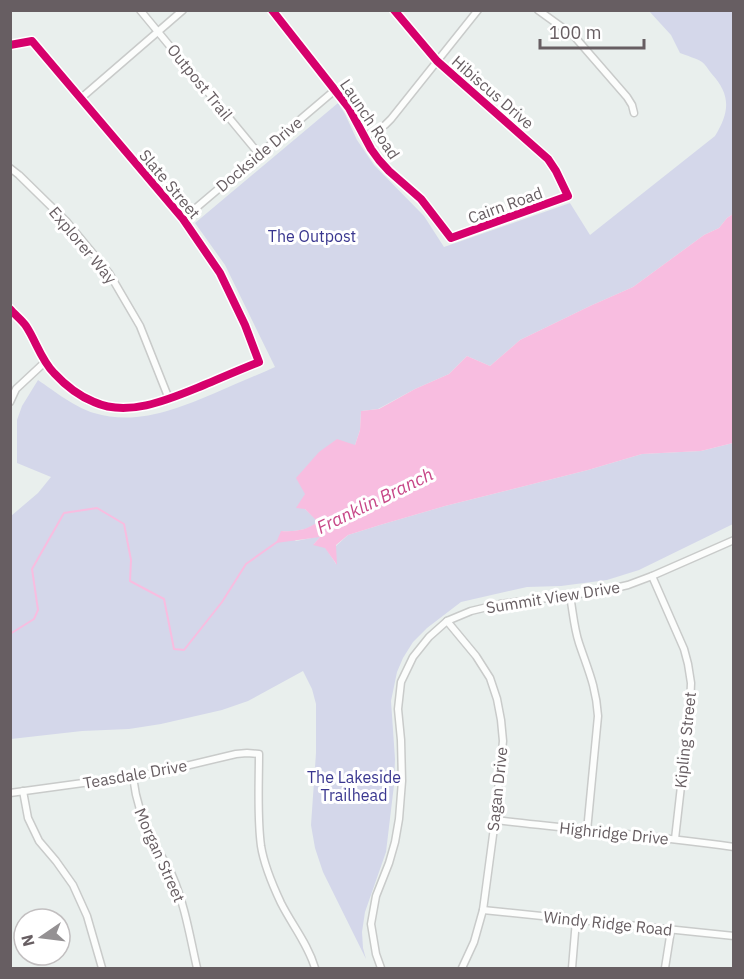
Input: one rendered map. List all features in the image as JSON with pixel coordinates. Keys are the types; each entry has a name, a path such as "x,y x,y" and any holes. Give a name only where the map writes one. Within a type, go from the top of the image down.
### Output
{"street":[{"name":"Outpost Trail","path":"140,10 259,154"},
{"path":"80,99 183,10"},
{"name":"Launch Road","path":"272,10 349,108 379,160 421,199 451,238"},
{"name":"Hibiscus Drive","path":"394,10 437,61 543,154 556,171 568,196"},
{"path":"365,137 391,119 478,10"},
{"path":"538,10 574,36 627,97 634,113"},
{"name":"Slate Street","path":"10,45 32,41 183,219 220,273 245,325 259,362 169,399"},
{"name":"Dockside Drive","path":"183,219 335,90"},
{"name":"Explorer Way","path":"10,168 67,222 109,273 140,326 169,399"},
{"name":"Cairn Road","path":"451,238 568,196"},
{"path":"10,309 26,326 45,362 74,391 96,403 108,406 148,405 169,399"},
{"path":"10,402 16,389 45,362"},
{"name":"Summit View Drive","path":"381,969 371,924 376,896 389,863 399,819 402,761 398,710 401,682 413,657 429,637 447,621 471,611 500,604 570,596 628,585 734,540"},
{"name":"Kipling Street","path":"652,576 684,649 691,683 675,839"},
{"path":"570,596 575,629 597,699 598,716 587,831"},
{"name":"Sagan Drive","path":"447,621 476,656 490,678 497,699 502,741 495,820 483,910 474,942 462,969"},
{"name":"Teasdale Drive","path":"10,793 133,777 236,754 259,754 261,848 282,904 299,931 315,969"},
{"name":"Morgan Street","path":"133,777 141,817 171,871 181,897 197,969"},
{"path":"23,791 28,818 39,841 73,885 87,916 102,969"},
{"name":"Highridge Drive","path":"495,820 734,847"},
{"name":"Windy Ridge Road","path":"483,910 734,936"},
{"path":"572,969 576,920"},
{"path":"665,969 671,930"}],"green space":[{"path":"649,11 733,11 733,214 719,228 704,235 633,287 520,340 490,366 467,356 449,374 378,409 361,411 360,430 355,445 305,494 305,509 319,522 301,530 281,531 296,541 321,536 314,544 325,547 336,564 336,546 348,535 380,525 642,454 701,451 733,443 733,524 639,570 607,580 561,586 527,587 461,602 413,642 397,672 391,701 395,759 394,785 386,852 365,912 362,932 366,959 323,872 315,848 311,825 316,753 316,704 303,671 248,701 222,710 129,729 82,731 11,739 11,516 38,493 51,477 17,463 17,420 22,406 38,380 87,411 125,418 171,410 275,367 225,265 195,223 338,103 357,140 374,165 424,216 444,247 570,203 590,235 715,136 724,119 725,96 718,81 702,62 680,53 671,35"}],"water":[{"path":"733,214 733,443 701,451 642,454 380,525 348,535 336,545 337,565 325,548 313,545 320,537 276,543 281,531 301,530 318,522 305,509 296,508 305,494 296,478 319,452 337,439 355,445 360,430 361,411 379,409 449,374 467,356 490,366 520,340 633,287 704,235 719,228"}],"waterway":[{"name":"Franklin Branch","path":"10,634 34,619 38,610 32,569 64,513 97,508 124,524 131,560 130,581 164,599 174,649 184,650 222,602 246,564 277,542"}],"cycle path":[{"path":"272,10 349,108 379,160 421,199 451,238 568,196 548,159 437,61 394,10"},
{"path":"10,45 32,41 183,219 220,273 245,325 259,362 164,400 136,407 107,406 83,397 58,377 49,368 26,326 10,309"}],"park label":[{"name":"The Outpost","path":"312,236"},
{"name":"The Lakeside Trailhead","path":"354,786"}]}
